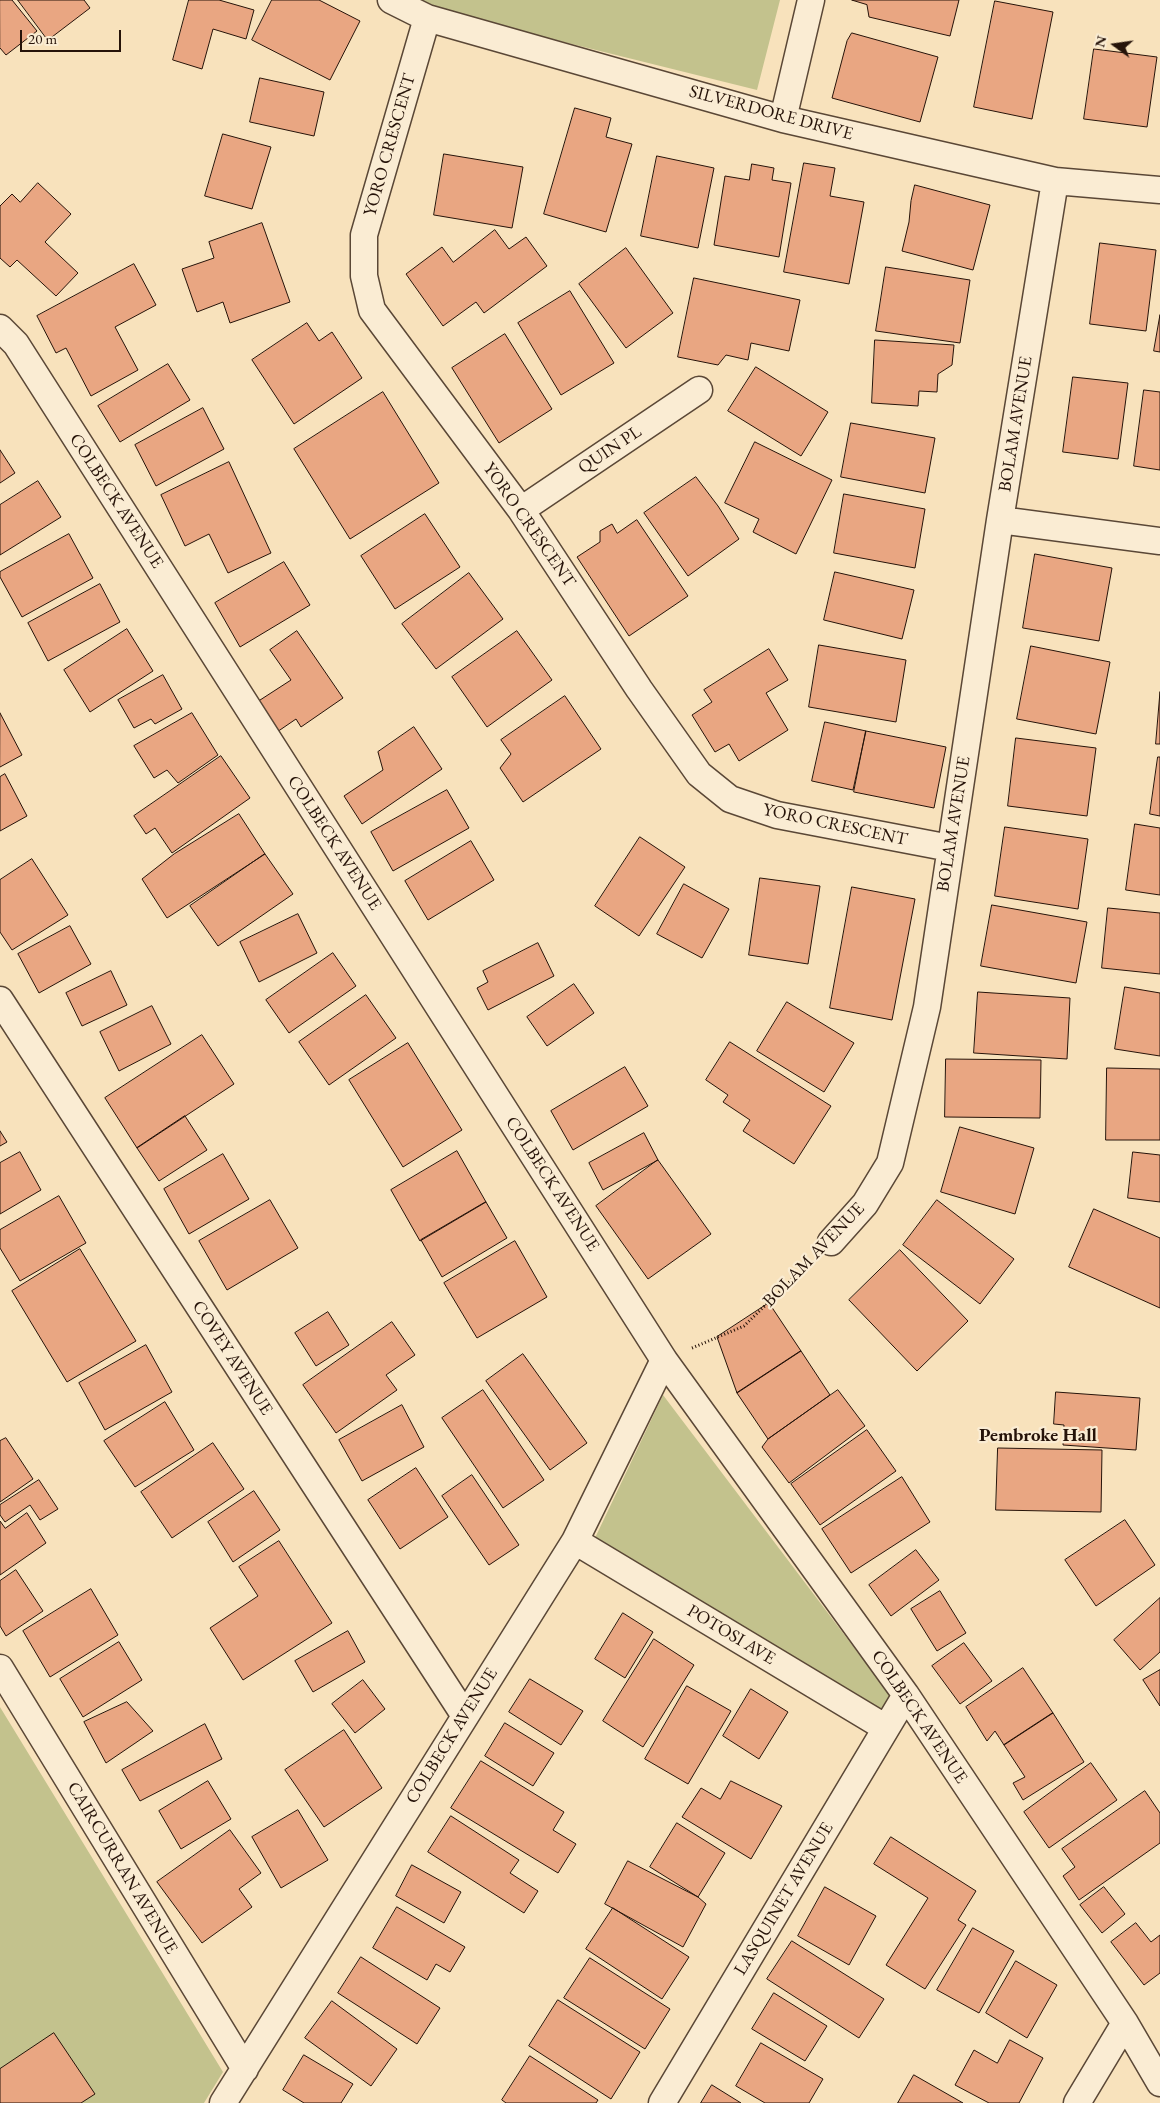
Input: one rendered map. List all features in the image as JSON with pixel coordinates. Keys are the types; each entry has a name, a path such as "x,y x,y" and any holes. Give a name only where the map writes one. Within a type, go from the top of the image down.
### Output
{"street":[{"name":"SILVERDORE DRIVE","path":"391,0 427,18 783,119 1055,181 1160,190"},
{"path":"783,119 811,0"},
{"name":"YORO CRESCENT","path":"427,18 364,235 364,276 372,310 521,510 639,689 699,774 730,799 777,815 950,848"},
{"name":"BOLAM AVENUE","path":"831,1242 865,1204 890,1163 927,1007 1000,520 1055,181"},
{"name":"COLBECK AVENUE","path":"0,328 16,344 664,1360 906,1695 1124,2023 1160,2082"},
{"name":"QUIN PL","path":"521,510 699,390"},
{"path":"1000,520 1160,542"},
{"name":"COVEY AVENUE","path":"0,1000 465,1716"},
{"name":"COLBECK AVENUE","path":"224,2103 575,1541 664,1360"},
{"name":"POTOSI AVE","path":"575,1541 886,1728"},
{"name":"CAIRCURRAN AVENUE","path":"0,1668 245,2069"},
{"name":"LASQUINET AVENUE","path":"662,2103 906,1695"},
{"path":"1077,2103 1124,2023"}],"path":[{"name":"BOLAM AVENUE","path":"664,1360 744,1326 831,1242"}],"shaded area":[{"path":"417,0 780,0 757,90 435,10"},
{"path":"663,1395 899,1707 875,1721 595,1538"},
{"path":"0,1707 223,2072 204,2103 0,2103"}],"building":[{"path":"0,0 12,0 37,31 6,55 0,48"},
{"path":"18,0 84,0 90,8 48,40"},
{"path":"189,0 219,0 254,10 246,39 213,29 202,69 173,60"},
{"path":"272,0 319,0 360,21 330,80 252,40"},
{"path":"852,0 959,0 950,36 869,17 867,5"},
{"path":"995,1 1053,12 1032,119 974,107"},
{"path":"852,33 938,57 920,122 832,98 847,41"},
{"path":"1094,49 1157,57 1147,127 1084,119"},
{"path":"260,78 324,92 314,136 250,122"},
{"path":"575,108 611,118 606,137 632,144 606,232 544,214"},
{"path":"223,134 271,147 252,209 205,196"},
{"path":"444,154 523,167 512,228 434,215"},
{"path":"657,156 714,168 698,248 641,236"},
{"path":"804,163 835,168 830,196 864,202 849,284 784,272"},
{"path":"752,164 774,168 772,180 791,183 779,257 714,245 725,176 749,180"},
{"path":"38,183 71,214 45,242 78,273 56,296 17,260 10,267 0,258 0,206 12,194 20,202"},
{"path":"915,185 990,205 973,270 902,251"},
{"path":"262,223 290,302 230,323 223,302 197,312 182,269 214,258 209,242"},
{"path":"495,230 509,249 526,237 547,266 484,313 476,302 443,326 406,274 442,247 453,262"},
{"path":"1100,243 1156,250 1146,331 1090,324"},
{"path":"626,248 673,313 626,348 579,284"},
{"path":"134,264 156,305 115,327 138,370 91,396 66,348 56,353 37,316"},
{"path":"886,267 970,280 960,343 876,331"},
{"path":"694,278 800,300 789,351 751,343 748,360 726,355 718,365 678,357"},
{"path":"570,291 614,363 561,395 518,323"},
{"path":"1160,315 1160,352 1154,351"},
{"path":"307,323 319,341 332,332 362,378 294,424 252,360"},
{"path":"505,334 552,409 499,443 452,368"},
{"path":"875,340 954,345 952,365 938,374 937,392 919,391 918,406 872,403"},
{"path":"168,364 190,400 120,442 98,406"},
{"path":"756,367 828,412 801,456 728,411"},
{"path":"1073,377 1128,383 1118,459 1063,452"},
{"path":"1144,390 1160,392 1160,470 1134,466"},
{"path":"383,392 439,483 350,539 294,449"},
{"path":"203,408 224,449 156,486 135,445"},
{"path":"851,423 935,438 925,493 841,477"},
{"path":"755,442 832,480 796,554 753,532 759,519 725,503"},
{"path":"0,450 15,473 0,483"},
{"path":"229,462 271,553 228,573 209,534 185,546 161,495"},
{"path":"696,477 718,506 739,539 688,576 644,513"},
{"path":"38,481 61,517 0,555 0,505"},
{"path":"844,494 925,509 915,568 834,553"},
{"path":"425,514 460,567 395,609 361,556"},
{"path":"637,520 688,596 629,636 577,557 600,542 600,531 612,524 617,533"},
{"path":"69,534 93,578 22,617 0,577 0,572"},
{"path":"1035,554 1112,568 1099,641 1023,628"},
{"path":"284,562 310,605 240,647 215,603"},
{"path":"835,572 914,590 902,639 824,620"},
{"path":"469,573 503,619 436,669 402,624"},
{"path":"100,584 120,622 48,661 28,623"},
{"path":"127,629 153,671 90,712 64,670"},
{"path":"297,631 343,698 301,727 296,719 277,732 257,702 291,680 270,650"},
{"path":"517,631 552,680 487,727 452,677"},
{"path":"819,645 906,660 896,722 809,707"},
{"path":"1031,646 1110,662 1096,734 1017,719"},
{"path":"769,649 788,680 766,693 788,730 739,761 729,744 715,752 692,715 712,702 704,690"},
{"path":"163,675 182,709 155,724 151,719 134,728 118,700"},
{"path":"1160,692 1160,744 1156,744"},
{"path":"565,696 601,749 523,802 500,768 511,754 501,740"},
{"path":"0,713 22,755 0,767"},
{"path":"192,713 218,755 178,783 167,770 154,778 134,746"},
{"path":"825,722 866,731 853,790 812,781"},
{"path":"414,727 442,769 362,824 344,796 383,770 378,752"},
{"path":"866,731 946,747 934,808 854,792"},
{"path":"1016,738 1096,748 1087,816 1008,806"},
{"path":"221,756 250,798 172,853 155,828 146,834 134,816"},
{"path":"1158,757 1160,757 1160,816 1150,814"},
{"path":"5,774 27,816 0,831 0,777"},
{"path":"447,790 469,828 393,871 371,832"},
{"path":"239,814 265,854 167,918 142,879 174,854"},
{"path":"1135,824 1160,828 1160,895 1126,890"},
{"path":"1005,827 1088,839 1078,909 995,896"},
{"path":"640,837 685,867 639,936 595,906"},
{"path":"471,841 494,880 428,920 405,881"},
{"path":"265,854 293,894 218,946 190,906"},
{"path":"32,859 68,915 12,950 0,932 0,880"},
{"path":"760,878 820,886 808,964 749,955"},
{"path":"684,884 729,909 702,958 657,934"},
{"path":"852,887 915,899 892,1020 830,1008"},
{"path":"992,905 1087,922 1076,983 981,966"},
{"path":"1108,908 1160,913 1160,974 1102,968"},
{"path":"298,914 317,953 259,982 240,942"},
{"path":"70,926 91,964 39,993 18,954"},
{"path":"538,943 554,976 488,1010 477,988 488,982 483,971"},
{"path":"333,953 356,986 289,1033 266,1000"},
{"path":"111,971 127,1005 82,1026 66,993"},
{"path":"574,984 594,1013 547,1046 527,1017"},
{"path":"1125,987 1160,993 1160,1056 1115,1049"},
{"path":"978,992 1070,998 1067,1059 974,1053"},
{"path":"366,995 396,1038 329,1085 299,1042"},
{"path":"787,1002 854,1043 824,1092 757,1051"},
{"path":"152,1006 171,1044 119,1071 100,1032"},
{"path":"202,1035 234,1084 137,1148 105,1098"},
{"path":"730,1042 831,1106 794,1164 743,1131 750,1120 723,1102 728,1095 706,1080"},
{"path":"408,1043 462,1130 403,1167 349,1080"},
{"path":"946,1059 1041,1060 1040,1118 945,1117"},
{"path":"625,1067 648,1106 573,1150 551,1111"},
{"path":"1107,1068 1160,1069 1160,1140 1106,1140"},
{"path":"185,1116 207,1150 159,1181 137,1148"},
{"path":"960,1127 1034,1148 1015,1214 941,1192"},
{"path":"0,1131 7,1142 0,1146"},
{"path":"644,1133 658,1160 603,1190 589,1163"},
{"path":"457,1151 486,1202 420,1241 391,1190"},
{"path":"20,1152 41,1190 0,1214 0,1163"},
{"path":"1133,1152 1160,1155 1160,1202 1128,1198"},
{"path":"223,1154 249,1199 189,1234 164,1189"},
{"path":"658,1160 711,1234 648,1279 596,1206"},
{"path":"59,1196 86,1243 20,1281 0,1248 0,1230"},
{"path":"270,1200 298,1248 227,1290 199,1241"},
{"path":"937,1200 1014,1259 980,1304 903,1245"},
{"path":"486,1202 507,1238 442,1277 421,1240"},
{"path":"1094,1209 1160,1238 1160,1308 1069,1267"},
{"path":"515,1241 547,1297 477,1338 444,1283"},
{"path":"80,1249 136,1341 67,1382 12,1291"},
{"path":"900,1250 968,1321 917,1371 849,1300"},
{"path":"769,1303 801,1351 737,1393 717,1337"},
{"path":"328,1312 349,1345 316,1366 295,1333"},
{"path":"392,1322 415,1355 386,1375 397,1390 336,1433 303,1385"},
{"path":"146,1345 172,1392 105,1430 79,1383"},
{"path":"801,1351 830,1395 768,1439 737,1393"},
{"path":"523,1354 587,1443 550,1470 486,1381"},
{"path":"483,1390 544,1480 503,1508 442,1418"},
{"path":"838,1390 865,1426 789,1483 762,1447 768,1439"},
{"path":"1056,1392 1140,1398 1136,1450 1063,1445 1064,1425 1054,1424"},
{"path":"165,1402 194,1450 135,1487 104,1441"},
{"path":"402,1405 424,1447 362,1481 339,1440"},
{"path":"867,1430 896,1471 820,1525 791,1484"},
{"path":"6,1438 33,1479 0,1502 0,1441"},
{"path":"213,1443 244,1489 172,1538 141,1492"},
{"path":"998,1448 1102,1450 1101,1512 996,1510"},
{"path":"416,1468 448,1517 400,1549 368,1500"},
{"path":"472,1475 519,1545 489,1565 442,1496"},
{"path":"902,1477 930,1522 851,1573 822,1529"},
{"path":"39,1480 58,1509 40,1520 30,1505 5,1522 0,1515 0,1505"},
{"path":"254,1491 280,1530 233,1562 208,1522"},
{"path":"27,1513 46,1543 0,1575 0,1521 5,1528"},
{"path":"1125,1520 1155,1565 1096,1606 1065,1560"},
{"path":"279,1541 332,1623 243,1680 210,1628 258,1596 239,1567"},
{"path":"916,1550 939,1580 891,1616 869,1585"},
{"path":"16,1570 43,1611 6,1636 0,1626 0,1581"},
{"path":"91,1589 118,1635 50,1677 23,1631"},
{"path":"940,1591 966,1633 937,1651 911,1609"},
{"path":"1160,1598 1160,1652 1140,1670 1114,1640"},
{"path":"623,1613 653,1632 625,1678 595,1659"},
{"path":"348,1631 365,1662 313,1692 295,1661"},
{"path":"654,1639 694,1665 643,1747 603,1721"},
{"path":"119,1642 142,1680 83,1717 60,1679"},
{"path":"964,1643 992,1681 960,1704 932,1666"},
{"path":"1023,1668 1053,1713 1004,1745 995,1731 987,1741 966,1707"},
{"path":"1160,1670 1160,1706 1143,1680"},
{"path":"530,1679 583,1711 561,1745 509,1712"},
{"path":"363,1680 385,1709 355,1733 332,1704"},
{"path":"687,1686 731,1711 688,1784 645,1759"},
{"path":"751,1689 788,1712 759,1759 723,1736"},
{"path":"127,1702 153,1731 106,1763 84,1722"},
{"path":"1053,1713 1084,1762 1023,1800 1013,1783 1025,1777 1004,1745"},
{"path":"505,1723 554,1753 533,1786 485,1756"},
{"path":"205,1724 222,1759 140,1801 122,1770"},
{"path":"344,1730 382,1788 324,1827 285,1770"},
{"path":"481,1761 564,1812 553,1830 576,1844 558,1873 451,1808"},
{"path":"1091,1763 1117,1800 1049,1848 1024,1812"},
{"path":"208,1781 231,1819 181,1849 159,1811"},
{"path":"731,1781 782,1806 751,1859 682,1817 701,1788 720,1799"},
{"path":"1145,1791 1160,1813 1160,1843 1079,1900 1063,1876 1075,1867 1062,1849"},
{"path":"298,1810 328,1860 281,1888 252,1837"},
{"path":"451,1816 519,1860 510,1873 538,1891 524,1913 428,1852"},
{"path":"677,1823 725,1853 698,1897 650,1867"},
{"path":"230,1830 261,1873 239,1889 252,1907 202,1943 157,1882"},
{"path":"891,1837 976,1891 958,1920 966,1925 925,1989 886,1965 928,1898 874,1864"},
{"path":"628,1861 698,1897 706,1904 683,1947 605,1904"},
{"path":"412,1865 461,1892 444,1923 396,1896"},
{"path":"825,1887 876,1916 849,1965 798,1936"},
{"path":"1104,1887 1125,1914 1102,1933 1080,1905"},
{"path":"397,1907 465,1947 450,1972 436,1964 427,1980 373,1948"},
{"path":"613,1908 689,1957 662,1999 586,1949"},
{"path":"1136,1923 1151,1942 1160,1935 1160,1973 1144,1985 1111,1942"},
{"path":"973,1928 1014,1951 979,2013 937,1990"},
{"path":"792,1941 884,1999 859,2038 767,1979"},
{"path":"361,1957 440,2008 417,2044 338,1993"},
{"path":"590,1958 670,2009 645,2049 564,1998"},
{"path":"1016,1961 1057,1985 1027,2038 986,2013"},
{"path":"774,1993 827,2026 805,2061 752,2029"},
{"path":"558,2000 640,2052 611,2099 529,2046"},
{"path":"332,2001 397,2049 371,2086 305,2038"},
{"path":"54,2033 95,2094 81,2103 0,2103 0,2069"},
{"path":"1010,2040 1043,2058 1019,2103 989,2103 955,2085 974,2050 997,2063"},
{"path":"761,2043 823,2079 809,2103 765,2103 736,2086"},
{"path":"304,2055 353,2084 341,2103 304,2103 283,2090"},
{"path":"530,2056 598,2100 596,2103 506,2103 502,2100"},
{"path":"914,2075 963,2103 898,2103"},
{"path":"712,2085 741,2103 701,2103"}],"district":[{"name":"Pembroke Hall","path":"1038,1436"}]}
